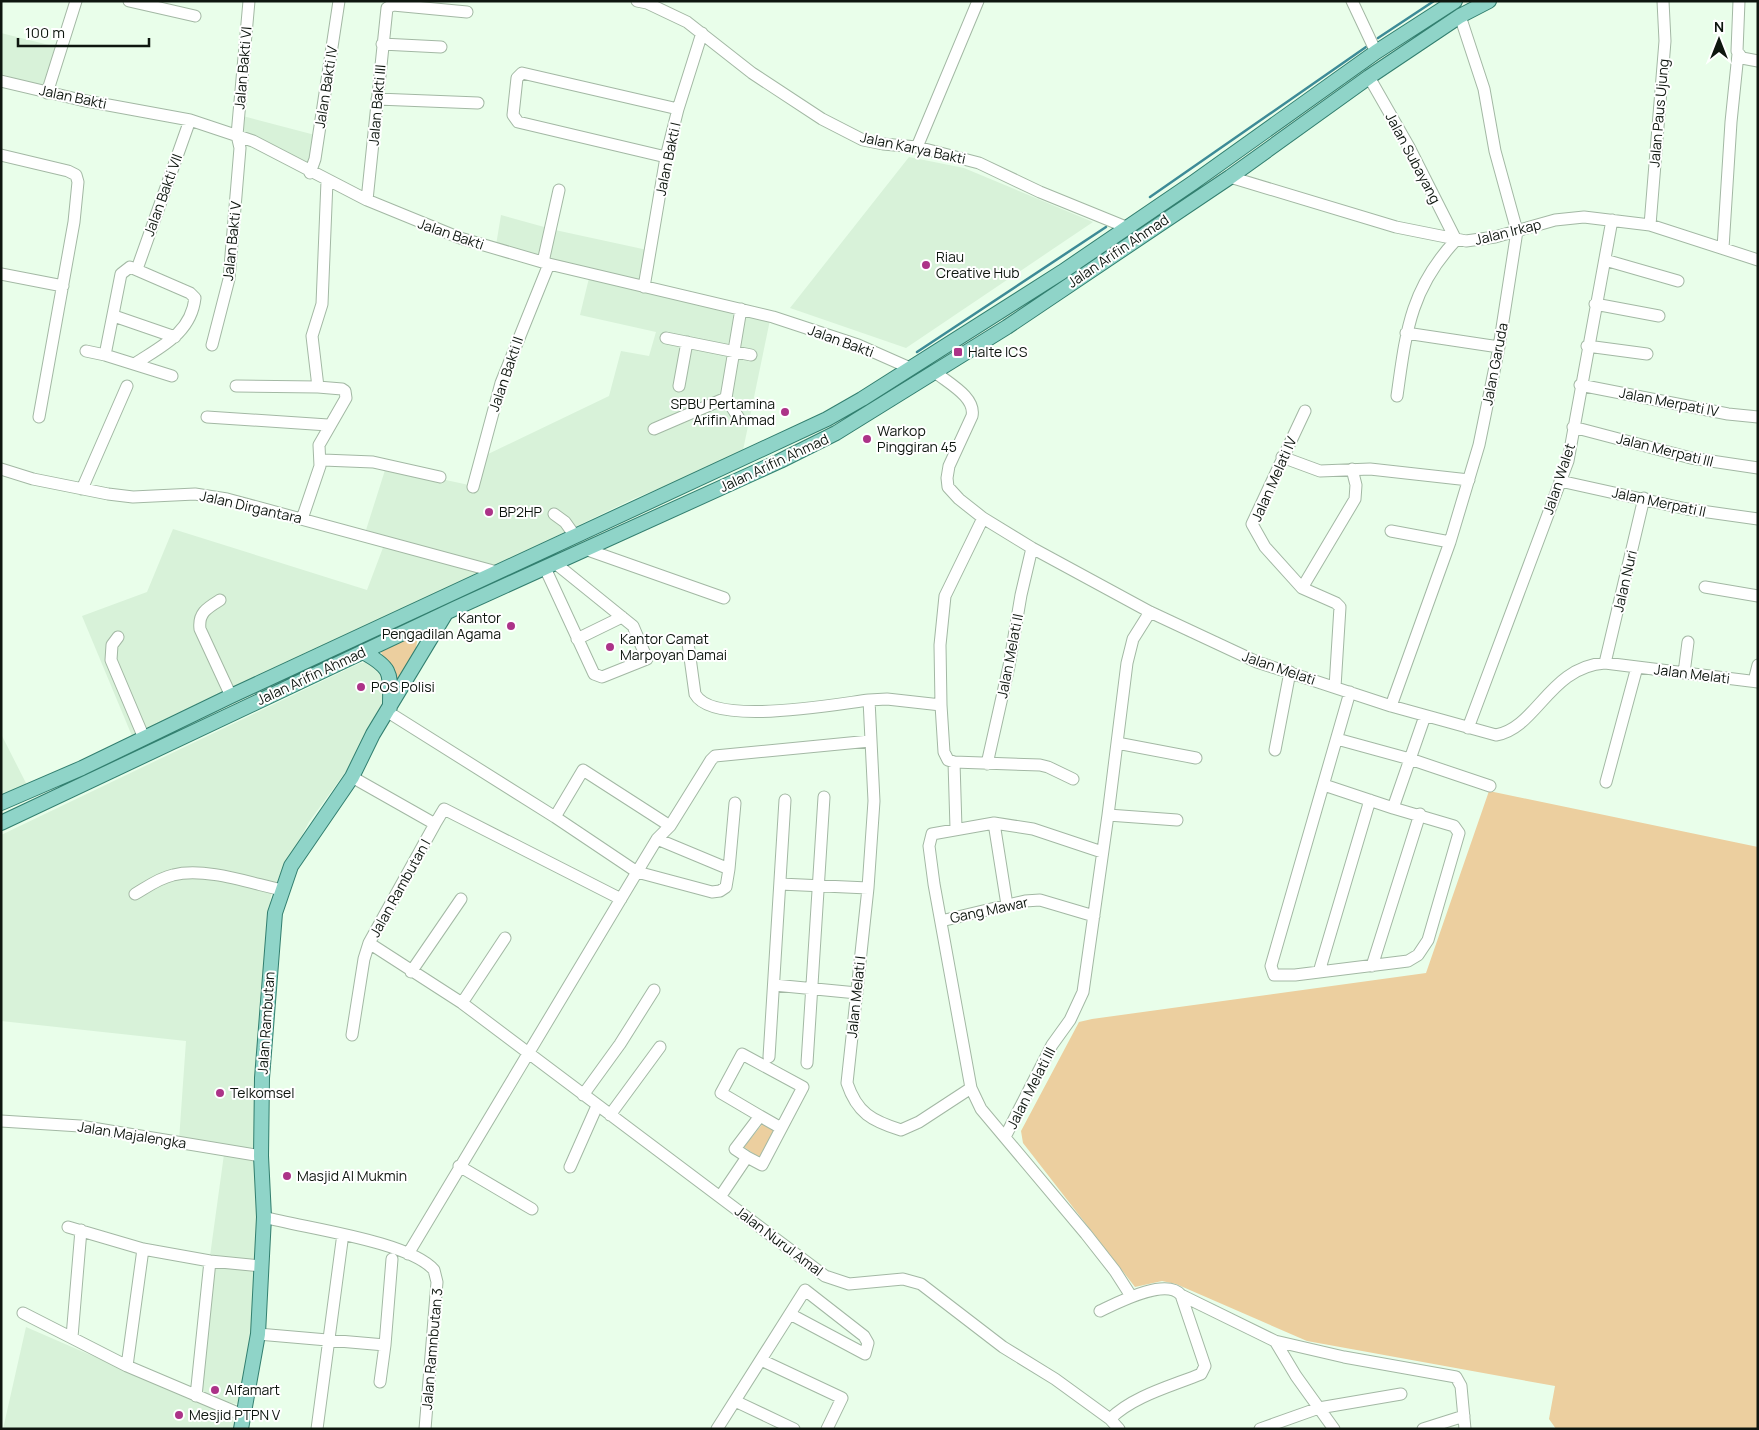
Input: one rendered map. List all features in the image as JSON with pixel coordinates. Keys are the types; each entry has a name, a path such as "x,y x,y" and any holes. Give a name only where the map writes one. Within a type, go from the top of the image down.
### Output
{"main road":[{"name":"Jalan Arifin Ahmad","path":"1,822 446,613 675,509 836,433 1007,326 1230,177 1369,77 1460,16 1489,1"},
{"name":"Jalan Arifin Ahmad","path":"1,804 82,768 497,572 668,495 827,419 862,399 1062,272 1194,182 1376,52 1453,2"},
{"path":"1194,182 1202,194"},
{"path":"668,495 675,509"},
{"name":"Jalan Rambutan","path":"243,1423 258,1334 264,1217 261,1156 262,1078 271,946 276,913 282,890 303,846 352,777 373,734 446,613"},
{"path":"363,652 378,660 387,670 390,677 389,710"},
{"path":"82,768 89,782"}],"street":[{"path":"47,92 76,1"},
{"path":"130,1 195,16"},
{"name":"Jalan Bakti VI","path":"237,135 249,1"},
{"name":"Jalan Bakti IV","path":"310,173 315,159 339,1"},
{"path":"917,147 978,1"},
{"path":"1352,1 1376,52"},
{"name":"Jalan Paus Ujung","path":"1650,225 1665,41 1663,1"},
{"path":"1723,248 1731,122 1738,54 1736,46 1739,1"},
{"name":"Jalan Karya Bakti","path":"644,2 678,17 702,33 752,73 822,119 863,140 917,147 979,163 1040,192 1126,227"},
{"name":"Jalan Bakti III","path":"367,200 386,10 389,6 393,5 467,12"},
{"name":"Jalan Garuda","path":"1391,706 1450,542 1469,480 1499,347 1517,231 1495,150 1484,89 1460,16"},
{"name":"Jalan Bakti I","path":"644,287 666,157 678,109 702,33"},
{"path":"382,44 441,47"},
{"path":"1738,54 1742,58 1758,61"},
{"path":"666,157 518,122 513,115 517,78 522,73 678,109"},
{"name":"Jalan Subayang","path":"1369,77 1409,147 1456,240"},
{"name":"Jalan Bakti","path":"1,81 190,120 253,141 310,173 442,232 546,263 741,309 858,345 910,368"},
{"path":"377,99 478,102"},
{"name":"Jalan Bakti VII","path":"136,269 190,120"},
{"name":"Jalan Bakti V","path":"212,344 229,279 240,148 237,135"},
{"path":"1,155 68,171 77,177 74,222 39,418"},
{"name":"Jalan Irkap","path":"1230,177 1396,227 1456,240 1473,241 1570,218 1612,220 1650,225 1758,260"},
{"path":"318,387 312,336 322,304 327,181"},
{"name":"Jalan Bakti II","path":"473,487 501,383 546,263 559,190"},
{"name":"Jalan Walet","path":"1468,728 1571,448 1587,346 1612,220"},
{"path":"1397,396 1406,333 1413,307 1424,282 1435,264 1456,240"},
{"path":"1605,260 1678,281"},
{"path":"105,354 121,274 128,268 136,269 194,296 188,322 175,337 136,363"},
{"path":"1,274 63,286"},
{"path":"1595,304 1659,316"},
{"path":"740,420 726,398 741,309"},
{"path":"114,316 175,337"},
{"path":"1406,333 1499,347"},
{"path":"666,338 751,354"},
{"path":"679,386 687,342"},
{"path":"1587,346 1647,354"},
{"path":"86,352 105,354 172,376"},
{"name":"Jalan Melati","path":"935,372 968,399 973,407 972,416 949,466 947,478 951,492 983,518 1032,548 1150,612 1222,647 1391,706 1496,735 1512,730 1569,675 1584,666 1605,663 1756,681"},
{"name":"Jalan Merpati IV","path":"1580,385 1728,414 1758,417"},
{"path":"82,489 127,386"},
{"path":"236,386 318,387 342,389 346,393 342,407 328,425 319,445 320,463 302,519"},
{"path":"654,429 726,398"},
{"name":"Jalan Melati IV","path":"1305,411 1254,517 1253,526 1265,547 1302,588 1336,603 1341,609 1335,687"},
{"path":"207,417 328,425"},
{"name":"Jalan Merpati III","path":"1573,427 1691,458 1758,468"},
{"path":"1282,457 1320,471 1352,470 1469,480"},
{"path":"320,463 323,460 373,462 440,477"},
{"name":"Jalan Dirgantara","path":"1,469 33,479 133,497 174,494 213,496 497,572"},
{"path":"1302,588 1355,499 1356,491 1352,470"},
{"name":"Jalan Merpati II","path":"1560,481 1687,509 1758,519"},
{"name":"Jalan Nuri","path":"1605,663 1644,498"},
{"path":"554,514 565,522 575,536"},
{"path":"983,518 945,596 940,645 944,755 954,762 1048,766 1073,779"},
{"path":"1390,531 1450,542"},
{"name":"Jalan Melati II","path":"987,764 1010,666 1021,595 1032,548"},
{"path":"586,549 724,598"},
{"path":"550,565 633,626 647,659 602,677 594,674 550,565"},
{"path":"1705,587 1758,596"},
{"path":"220,600 204,610 199,625 231,696"},
{"name":"Jalan Melati III","path":"1131,1296 1115,1271 1086,1234 1005,1137 1052,1045 1078,1006 1083,992 1130,647 1137,631 1150,612"},
{"path":"578,638 622,617"},
{"path":"118,637 112,645 111,660 144,738"},
{"path":"1684,673 1688,642"},
{"path":"688,643 695,694 700,700 718,707 757,713 887,699 942,705"},
{"path":"1756,681 1758,665"},
{"path":"1606,782 1638,667"},
{"path":"1275,750 1290,672"},
{"path":"1324,785 1393,808 1420,814 1454,826 1459,832 1428,940 1422,951 1412,959 1372,966 1276,976 1272,974 1271,966 1350,692"},
{"name":"Jalan Melati I","path":"869,700 874,801 868,888 847,1083 857,1105 867,1115 878,1122 901,1130 919,1122 971,1088"},
{"path":"389,710 637,872 717,892 724,890 727,885 735,803"},
{"path":"1393,808 1425,716"},
{"path":"1336,739 1410,759 1490,786"},
{"path":"408,1254 459,1166 528,1055 637,872 658,839 670,826 715,756 870,741"},
{"path":"1117,743 1196,758"},
{"path":"954,762 956,828"},
{"path":"555,817 583,770 670,826"},
{"name":"Jalan Rambutan I","path":"352,777 435,824 369,943 411,972 462,1003 528,1055"},
{"path":"807,1064 814,987 824,797"},
{"path":"769,1057 785,800"},
{"path":"1319,972 1370,800"},
{"path":"435,824 444,810 621,899"},
{"path":"1372,966 1420,814"},
{"path":"1108,815 1177,820"},
{"path":"994,823 1006,905"},
{"path":"1005,1137 981,1109 971,1088 948,972 929,840 934,832 994,823 1033,829 1102,852"},
{"path":"658,839 729,869"},
{"path":"135,894 158,880 190,873 207,874 282,890"},
{"path":"780,884 868,888"},
{"path":"411,972 461,899"},
{"name":"Gang Mawar","path":"941,920 1025,901 1048,901 1094,916"},
{"path":"462,1003 505,938"},
{"path":"352,1035 364,959 369,943"},
{"path":"774,985 814,987 857,993"},
{"path":"583,1095 620,1044 654,990"},
{"path":"610,1115 660,1047"},
{"path":"760,1116 735,1149 762,1165 782,1128 803,1087 742,1054 721,1093 782,1128"},
{"name":"Jalan Nurul Amal","path":"528,1055 825,1276 849,1284 860,1285 903,1279 929,1288 1003,1348 1055,1379 1110,1419 1118,1429"},
{"path":"570,1166 597,1106"},
{"name":"Jalan Majalengka","path":"1,1121 80,1126 261,1156"},
{"path":"720,1197 747,1157"},
{"path":"459,1166 532,1209"},
{"name":"Jalan Ramnbutan 3","path":"264,1217 352,1235 408,1254 432,1268 438,1282 425,1429"},
{"path":"68,1227 143,1249 210,1261 261,1266"},
{"path":"72,1337 81,1230"},
{"path":"317,1429 342,1241"},
{"path":"127,1366 143,1249"},
{"path":"380,1382 392,1259"},
{"path":"196,1396 210,1261"},
{"path":"1100,1311 1131,1296 1165,1289 1176,1291 1275,1341 1344,1357 1453,1376 1459,1379 1461,1386 1465,1429"},
{"path":"717,1429 804,1290 864,1336 868,1343 865,1354 790,1314"},
{"path":"1110,1419 1119,1411 1138,1400 1204,1371 1203,1359 1181,1295"},
{"path":"24,1313 127,1366 196,1396 243,1423"},
{"path":"258,1334 385,1345"},
{"path":"1275,1341 1296,1376 1334,1429"},
{"path":"761,1360 842,1398 827,1429"},
{"path":"1260,1429 1319,1408 1401,1394"},
{"path":"735,1401 794,1429"},
{"path":"1423,1429 1464,1416"}],"shaded area":[{"path":"1,33 57,47 45,87 1,74"},
{"path":"243,116 315,135 309,166 241,133"},
{"name":"Riau Creative Hub","path":"909,157 964,168 1093,222 906,348 790,308"},
{"path":"501,215 555,230 652,251 639,281 496,245"},
{"path":"589,278 770,320 742,455 633,499 376,623 132,736 82,616 147,592 173,529 367,590 387,537 366,530 386,467 478,487 486,455 609,396 621,351 649,356 656,332 580,315"},
{"path":"419,630 415,654 398,682 379,649"},
{"path":"379,660 392,701 347,770 309,822 271,895 258,1034 253,1150 258,1215 253,1329 244,1399 237,1404 206,1398 200,1387 210,1256 225,1147 179,1140 186,1041 1,1021 1,835 360,663"},
{"path":"1,734 27,785 1,796"},
{"path":"1489,791 1758,847 1758,1429 1556,1429 1549,1419 1555,1386 1307,1341 1176,1284 1162,1281 1135,1287 1023,1143 1021,1131 1079,1022 1426,973"},
{"path":"764,1122 775,1129 760,1158 744,1147"},
{"path":"26,1327 240,1420 237,1429 3,1429"}],"waterway":[{"path":"1378,38 1434,1"},
{"path":"1150,197 1366,47"},
{"path":"917,352 1106,227"}],"place":[{"name":"Riau Creative Hub","path":"926,265"},
{"name":"Halte ICS","path":"958,352"},
{"name":"SPBU Pertamina Arifin Ahmad","path":"785,412"},
{"name":"Warkop Pinggiran 45","path":"867,439"},
{"name":"BP2HP","path":"489,512"},
{"name":"Kantor Pengadilan Agama","path":"511,626"},
{"name":"Kantor Camat Marpoyan Damai","path":"610,647"},
{"name":"POS Polisi","path":"361,687"},
{"name":"Telkomsel","path":"220,1093"},
{"name":"Masjid Al Mukmin","path":"287,1176"},
{"name":"Alfamart","path":"215,1390"},
{"name":"Mesjid PTPN V","path":"179,1415"}]}
